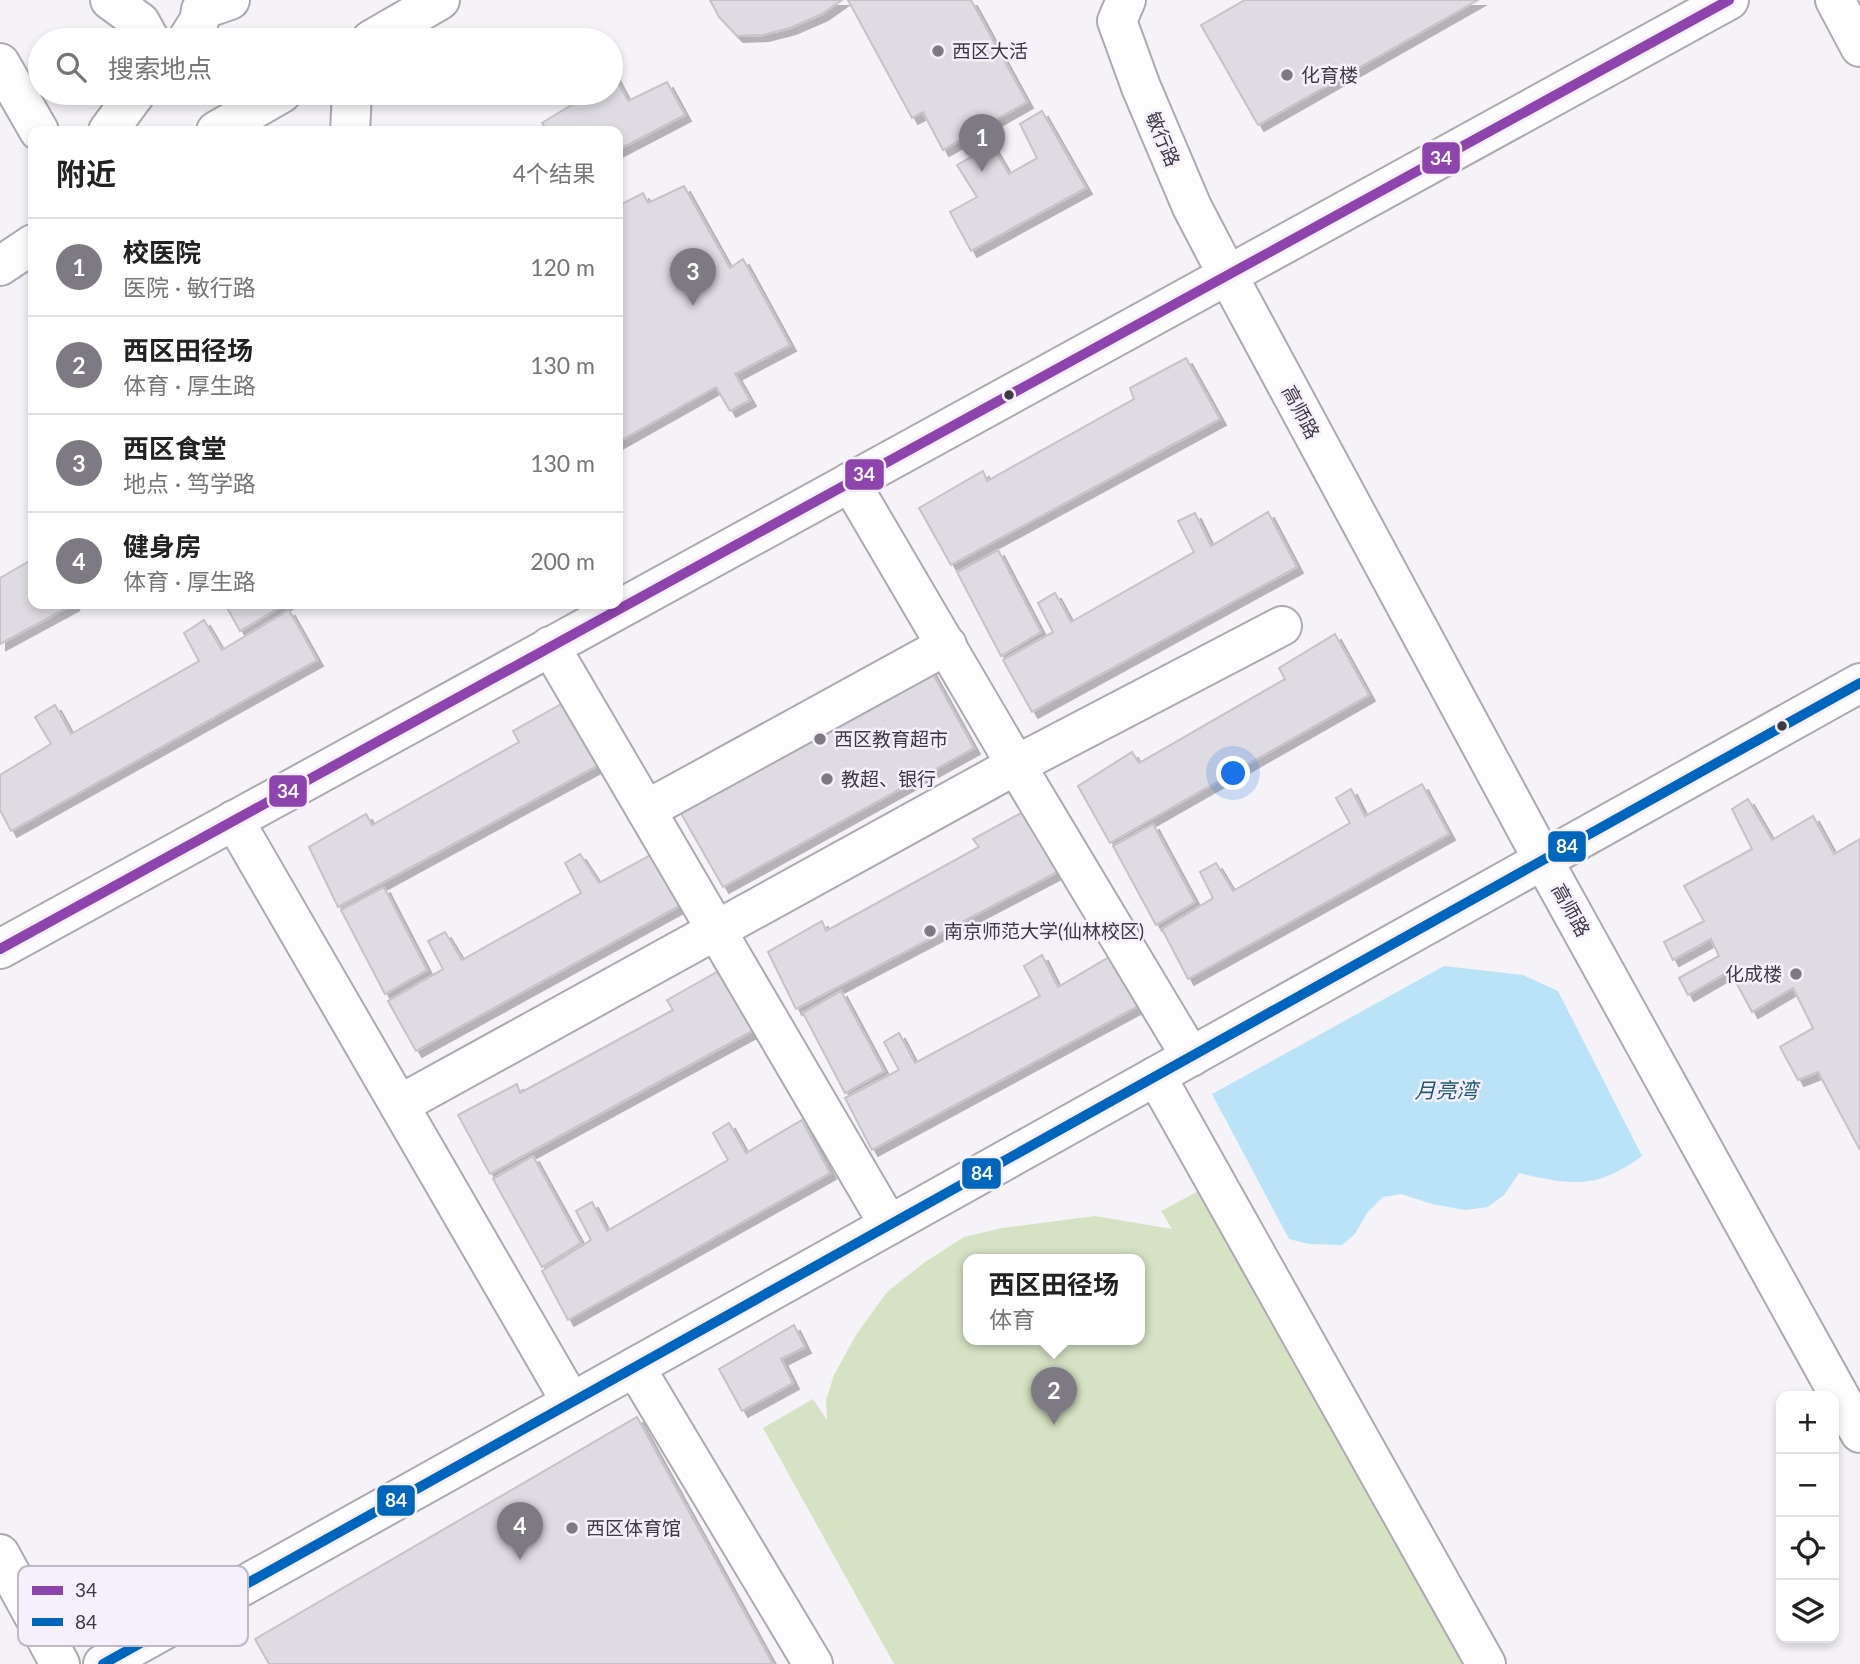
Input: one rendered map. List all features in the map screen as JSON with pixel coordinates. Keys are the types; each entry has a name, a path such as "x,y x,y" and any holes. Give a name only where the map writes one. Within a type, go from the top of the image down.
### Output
{"street":[{"path":"110,0 139,22 143,28"},
{"path":"392,28 440,0"},
{"name":"敏行路","path":"1126,0 1117,21 1141,88 1192,207 1227,274"},
{"path":"623,606 1729,0"},
{"path":"1835,0 1860,47"},
{"path":"0,63 36,126"},
{"path":"112,126 127,105"},
{"path":"225,126 261,105"},
{"path":"350,126 351,105"},
{"path":"0,266 28,247"},
{"name":"高师路","path":"1227,274 1543,860 1860,1433"},
{"path":"850,482 1191,1057"},
{"path":"0,949 618,609"},
{"path":"399,1105 1016,765 1282,626"},
{"path":"646,810 947,645"},
{"path":"550,646 889,1225"},
{"path":"248,1583 1860,683"},
{"path":"234,820 571,1402"},
{"path":"1156,1076 1486,1664"},
{"path":"635,1367 813,1664"},
{"path":"0,1554 18,1587"},
{"path":"50,1646 60,1664"},
{"path":"103,1664 135,1646"}],"green space":[{"path":"1208,1186 1470,1664 894,1664 763,1428 813,1399 827,1420 826,1400 834,1375 856,1335 887,1292 925,1262 964,1237 1002,1228 1095,1216 1172,1229 1161,1211"}],"water":[{"name":"月亮湾","path":"1444,966 1523,975 1558,991 1642,1156 1611,1175 1583,1182 1519,1173 1504,1195 1488,1207 1465,1210 1432,1204 1401,1194 1383,1197 1367,1213 1355,1234 1342,1245 1309,1244 1289,1239 1212,1094"}],"building":[{"path":"710,0 842,0 822,14 790,28 763,35 737,36 719,17"},
{"name":"西区大活","path":"848,0 971,0 1027,102 943,150 923,112 912,118"},
{"name":"化育楼","path":"1245,0 1478,0 1258,125 1201,25"},
{"path":"667,82 685,115 623,147 623,126 544,126 542,123 571,105 623,105 623,92 628,101"},
{"path":"1042,111 1086,188 971,251 950,212 977,197 957,165 992,145 1009,174 1037,158 1020,124"},
{"path":"684,186 730,268 743,259 790,345 735,374 750,400 730,411 716,387 623,439 623,203 643,193 648,203"},
{"path":"1186,358 1220,419 951,565 919,508 983,471 987,481 1134,399 1130,388"},
{"path":"1268,512 1297,567 1032,712 1003,660 1053,632 1038,603 1055,593 1071,622 1194,552 1178,521 1195,513 1211,546"},
{"path":"998,550 1041,632 1001,656 957,572"},
{"path":"28,562 28,609 65,609 0,644 0,578"},
{"path":"228,609 277,609 240,631"},
{"path":"289,610 317,660 11,831 0,810 0,775 51,744 35,717 55,705 71,734 199,661 184,633 204,620 222,650"},
{"path":"1335,634 1369,695 1110,843 1078,786 1132,752 1139,763 1285,679 1279,668"},
{"name":"教超、银行","path":"930,669 974,748 723,887 679,810"},
{"path":"572,698 606,761 338,907 309,847 366,814 372,825 519,742 513,731"},
{"path":"1422,784 1449,834 1188,979 1162,929 1213,898 1200,872 1216,863 1233,891 1350,823 1336,798 1351,789 1365,816"},
{"name":"化成楼","path":"1748,799 1772,840 1813,816 1834,854 1860,839 1860,1150 1818,1072 1798,1080 1780,1047 1813,1028 1793,988 1752,1012 1730,971 1688,995 1679,978 1719,956 1711,939 1673,960 1664,942 1704,921 1684,886 1752,849 1732,809"},
{"path":"1032,807 1065,868 796,1009 768,952 822,921 826,931 979,847 973,839"},
{"path":"1153,824 1195,902 1156,925 1113,846"},
{"path":"656,852 683,904 416,1051 388,1001 443,969 428,941 445,932 462,960 581,893 565,863 580,854 599,883"},
{"path":"384,887 427,970 385,994 341,910"},
{"path":"1116,953 1142,1004 872,1150 845,1098 899,1070 884,1042 899,1033 915,1063 1040,996 1024,966 1042,955 1058,987"},
{"path":"722,969 756,1029 490,1174 458,1115 517,1084 520,1093 673,1010 667,1000"},
{"path":"841,991 884,1071 845,1093 803,1013"},
{"path":"802,1120 830,1173 568,1320 542,1271 591,1240 576,1211 592,1202 607,1231 728,1160 713,1133 729,1123 746,1153"},
{"path":"533,1156 581,1243 542,1267 493,1179"},
{"path":"794,1325 805,1347 781,1359 793,1383 742,1411 719,1369"},
{"name":"西区体育馆","path":"637,1417 773,1664 269,1664 255,1639"}],"transit line":[{"name":"34","path":"623,607 1729,0"},
{"name":"34","path":"0,949 619,609"},
{"name":"84","path":"248,1583 1860,683"},
{"name":"84","path":"103,1664 135,1646"}],"place":[{"name":"西区大活","path":"938,51"},
{"name":"化育楼","path":"1287,75"},
{"name":"校医院","path":"982,172"},
{"name":"西区食堂","path":"693,306"},
{"name":"西区教育超市","path":"820,739"},
{"name":"教超、银行","path":"827,779"},
{"name":"南京师范大学(仙林校区)","path":"930,931"},
{"name":"化成楼","path":"1796,974"},
{"name":"西区田径场","path":"1054,1425"},
{"name":"西区体育馆","path":"572,1528"},
{"name":"健身房","path":"520,1560"}]}
